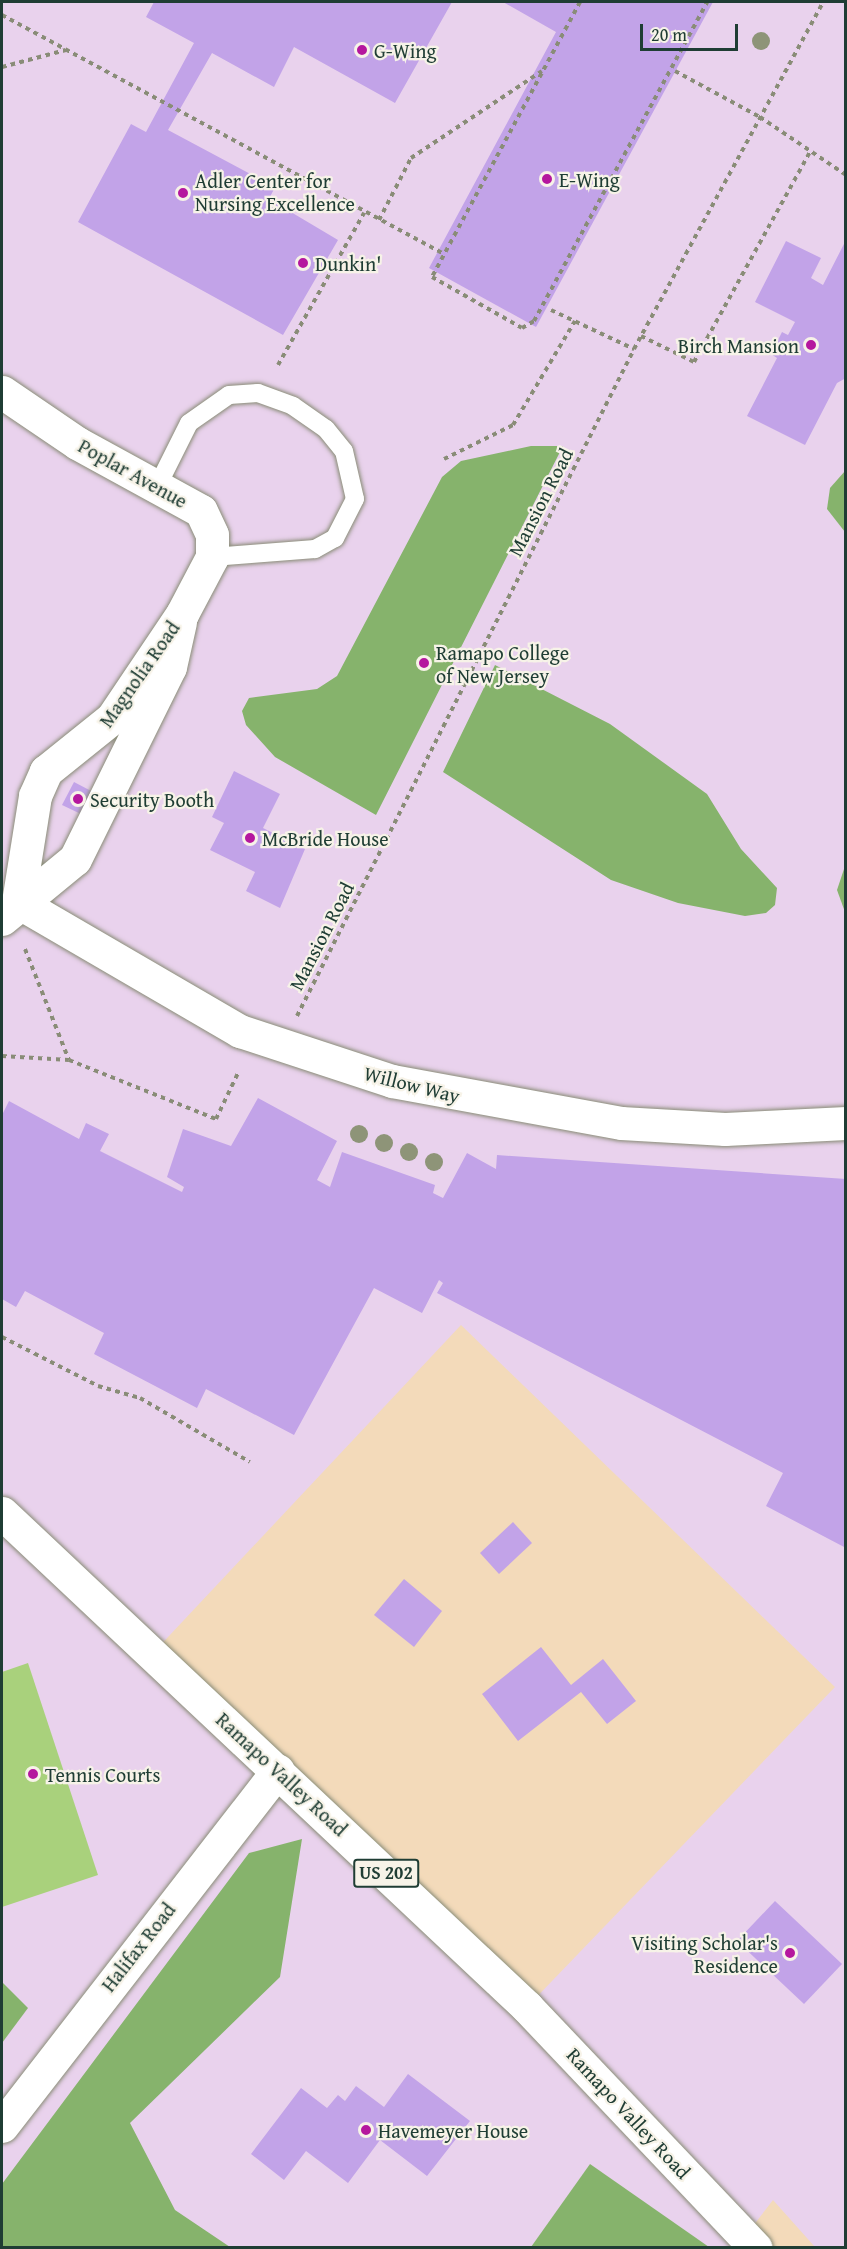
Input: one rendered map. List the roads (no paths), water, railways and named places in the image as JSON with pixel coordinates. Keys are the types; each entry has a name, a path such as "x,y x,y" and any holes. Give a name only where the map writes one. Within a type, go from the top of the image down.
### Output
{"street":[{"name":"Poplar Avenue","path":"2,392 77,443 158,485 201,511 212,535 212,557"},
{"path":"182,614 212,557"},
{"name":"Magnolia Road","path":"10,910 75,859 170,667 182,614"},
{"name":"Magnolia Road","path":"10,910 35,796 46,771 112,718 182,614"},
{"name":"Willow Way","path":"10,910 240,1031 392,1081 621,1123 724,1129 846,1123"},
{"name":"Ramapo Valley Road","path":"2,1514 278,1770 527,2007 756,2247"},
{"name":"Halifax Road","path":"2,2126 278,1770"}],"lane":[{"path":"158,485 189,423 229,395 258,393 293,406 344,451 355,499 335,538 315,549 212,557"}],"place":[{"name":"G-Wing","path":"362,50"},
{"name":"E-Wing","path":"547,179"},
{"name":"Adler Center for Nursing Excellence","path":"183,193"},
{"name":"Dunkin'","path":"303,263"},
{"name":"Birch Mansion","path":"811,345"},
{"name":"Ramapo College of New Jersey","path":"424,663"},
{"name":"Security Booth","path":"78,799"},
{"name":"McBride House","path":"250,838"},
{"name":"Tennis Courts","path":"33,1774"},
{"name":"Visiting Scholar's Residence","path":"790,1953"},
{"name":"Havemeyer House","path":"366,2130"}]}
